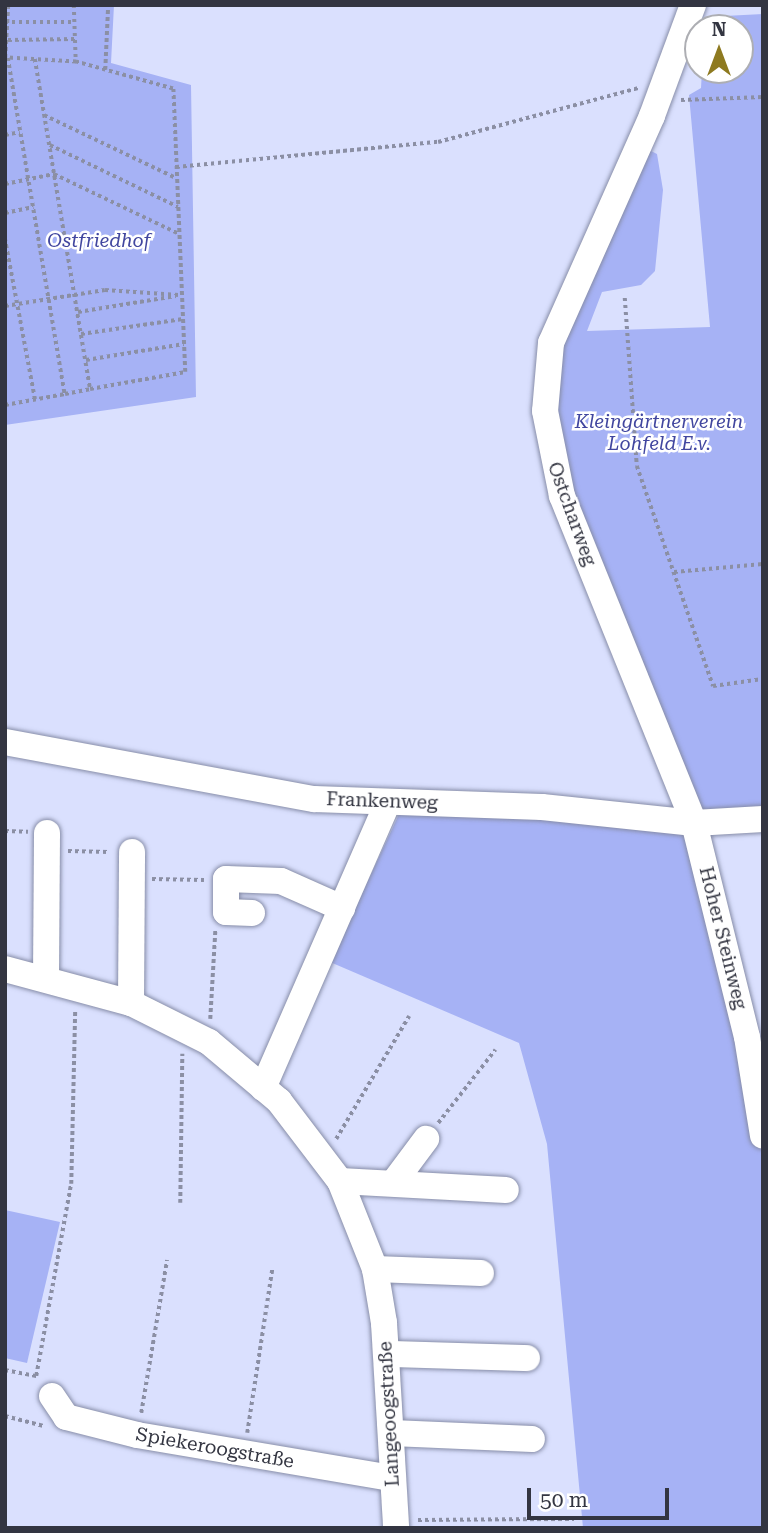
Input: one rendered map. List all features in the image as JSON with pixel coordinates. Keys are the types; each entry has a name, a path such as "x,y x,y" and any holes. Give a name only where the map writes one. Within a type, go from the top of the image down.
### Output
{"street":[{"name":"Ostcharweg","path":"693,5 661,93 551,343 545,411 562,496 694,823"},
{"name":"Frankenweg","path":"5,741 301,797 542,807 694,823 763,819"},
{"path":"263,1088 388,802"},
{"name":"Hoher Steinweg","path":"694,823 747,1037 763,1136"},
{"path":"46,978 48,841"},
{"path":"131,1003 132,852"},
{"path":"252,913 226,912 226,879 281,881 342,908"},
{"name":"Langeoogstraße","path":"5,969 131,1003 209,1042 263,1088 340,1181 375,1269 389,1354 392,1433 390,1478 396,1524"},
{"path":"394,1182 426,1139"},
{"path":"340,1181 394,1182 429,1190 506,1190"},
{"path":"375,1269 481,1273"},
{"path":"389,1354 527,1359"},
{"name":"Spiekeroogstraße","path":"59,1407 137,1435 390,1478"},
{"path":"392,1433 532,1439"}],"path":[{"path":"8,5 7,58 65,394"},
{"path":"74,5 76,62"},
{"path":"105,70 108,5"},
{"path":"7,22 74,22"},
{"path":"8,40 75,39"},
{"path":"5,405 185,372 173,89 76,62 7,58"},
{"path":"35,59 90,389"},
{"path":"176,167 438,142 661,93 763,97"},
{"path":"44,115 176,178"},
{"path":"5,135 20,132"},
{"path":"49,145 178,206"},
{"path":"5,184 54,174 179,234"},
{"path":"5,213 33,207"},
{"path":"5,237 35,399"},
{"path":"5,306 75,293 149,288 181,295"},
{"path":"78,312 181,295"},
{"path":"625,299 637,466 713,686 763,679"},
{"path":"81,334 183,319"},
{"path":"86,360 184,344"},
{"path":"674,572 763,564"},
{"path":"48,841 132,852"},
{"path":"133,879 226,879"},
{"path":"209,1042 215,921"},
{"path":"5,1370 36,1376 71,1184 75,986"},
{"path":"325,1160 409,1016"},
{"path":"180,1203 182,1027"},
{"path":"426,1139 495,1050"},
{"path":"137,1435 167,1260"},
{"path":"244,1454 272,1269"},
{"path":"5,1416 63,1430 59,1407"},
{"path":"396,1524 573,1520"}],"green space":[{"name":"Ostfriedhof","path":"5,5 114,5 111,63 191,85 196,397 5,425"},
{"name":"Kleingärtnerverein Lohfeld E.v.","path":"754,14 763,14 763,809 715,813 700,809 572,505 552,373 645,148 657,154 663,190 655,271 641,285 602,292 587,331 710,327 689,95 701,88 701,84 754,84"},
{"path":"401,810 698,829 763,1099 763,1528 583,1528 547,1144 519,1043 330,962"},
{"path":"5,1210 60,1222 27,1363 5,1358"}]}
